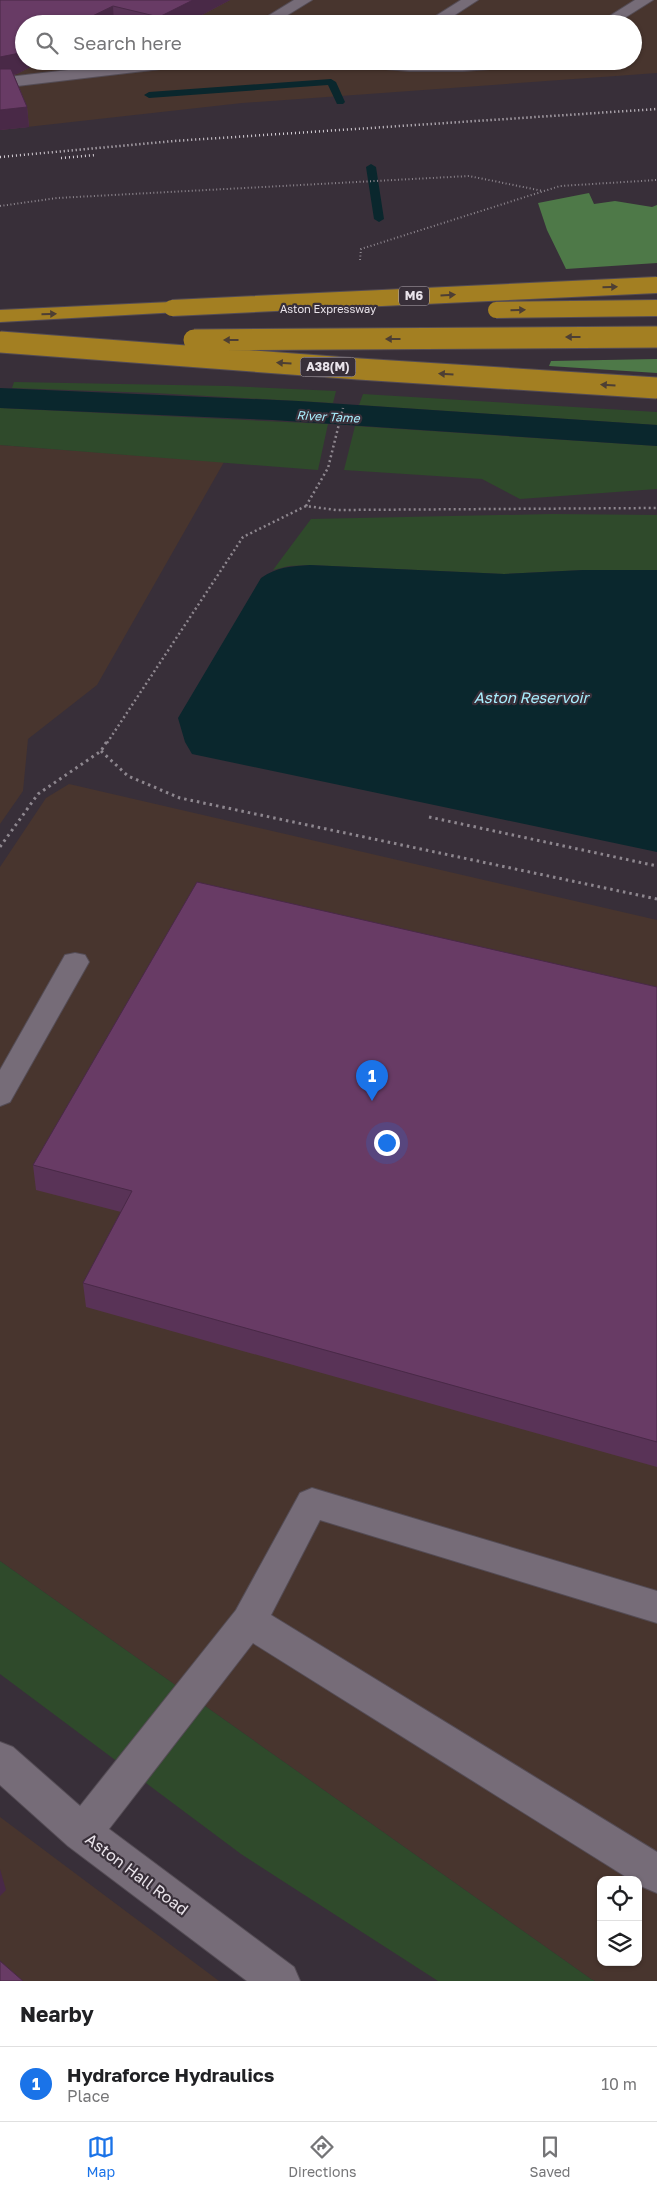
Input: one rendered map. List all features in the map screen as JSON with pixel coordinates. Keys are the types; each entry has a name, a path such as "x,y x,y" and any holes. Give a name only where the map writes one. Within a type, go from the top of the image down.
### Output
{"highway":[{"name":"M6","path":"172,308 657,285"},
{"name":"Aston Expressway","path":"0,316 172,308 497,310 657,308"},
{"name":"A38(M)","path":"0,341 657,337"},
{"name":"A38(M)","path":"0,341 359,369 657,388"}],"street":[{"path":"278,15 305,0"},
{"path":"445,15 471,0"},
{"path":"620,15 646,0"},
{"path":"0,83 110,70"},
{"path":"0,1095 75,962"},
{"path":"82,1833 249,1621 312,1503 657,1607"},
{"path":"249,1621 657,1874"},
{"name":"Aston Hall Road","path":"0,1760 82,1833 263,1976"}],"path":[{"path":"0,206 57,198 469,176 543,191"},
{"path":"360,263 361,249 560,186 657,180"},
{"path":"0,847 38,794 101,751 243,537 306,506 328,468 344,406"},
{"path":"306,506 336,510 657,508"},
{"path":"101,751 128,776 180,798 657,899"},
{"path":"429,817 657,866"}],"shaded area":[{"path":"0,0 657,0 657,73 242,103 0,130"},
{"path":"0,445 224,462 97,685 28,739 23,791 0,824"},
{"path":"69,784 657,920 657,1981 595,1981 591,1979 0,1561 0,867 46,798"},
{"path":"0,1817 219,1981 0,1981"}],"green space":[{"path":"589,193 594,204 615,201 652,207 657,205 657,263 566,269 547,230 538,203"},
{"path":"657,359 657,373 549,366 551,361"},
{"path":"14,382 228,386 336,391 333,403 154,393 12,388"},
{"path":"363,394 657,412 657,425 359,405"},
{"path":"0,408 328,424 318,470 0,445"},
{"path":"355,426 657,446 657,489 520,499 482,479 344,470"},
{"path":"552,514 657,515 657,570 583,570 504,574 310,565 289,566 273,570 311,519"},
{"path":"0,1561 595,1981 438,1981 241,1854 0,1674"}],"water":[{"name":"River Tame","path":"0,388 298,401 657,425 657,446 273,420 0,408"},
{"name":"Aston Reservoir","path":"310,565 504,574 583,570 657,570 657,852 192,754 185,742 178,718 261,578 273,571 284,568"}],"building":[{"path":"0,0 193,0 163,15 151,15 113,6 94,15 15,15 15,54 0,57"},
{"path":"0,69 11,69 27,107 0,110"},
{"path":"197,882 657,987 657,1442 83,1283 132,1191 33,1165"},
{"path":"0,1961 23,1981 0,1981"}],"waterway":[{"path":"149,95 331,82 340,102"},
{"path":"371,167 379,219"}],"railway":[{"path":"0,157 174,141 657,109"},
{"path":"61,158 96,155"}],"place":[{"name":"Hydraforce Hydraulics","path":"372,1101"}]}
